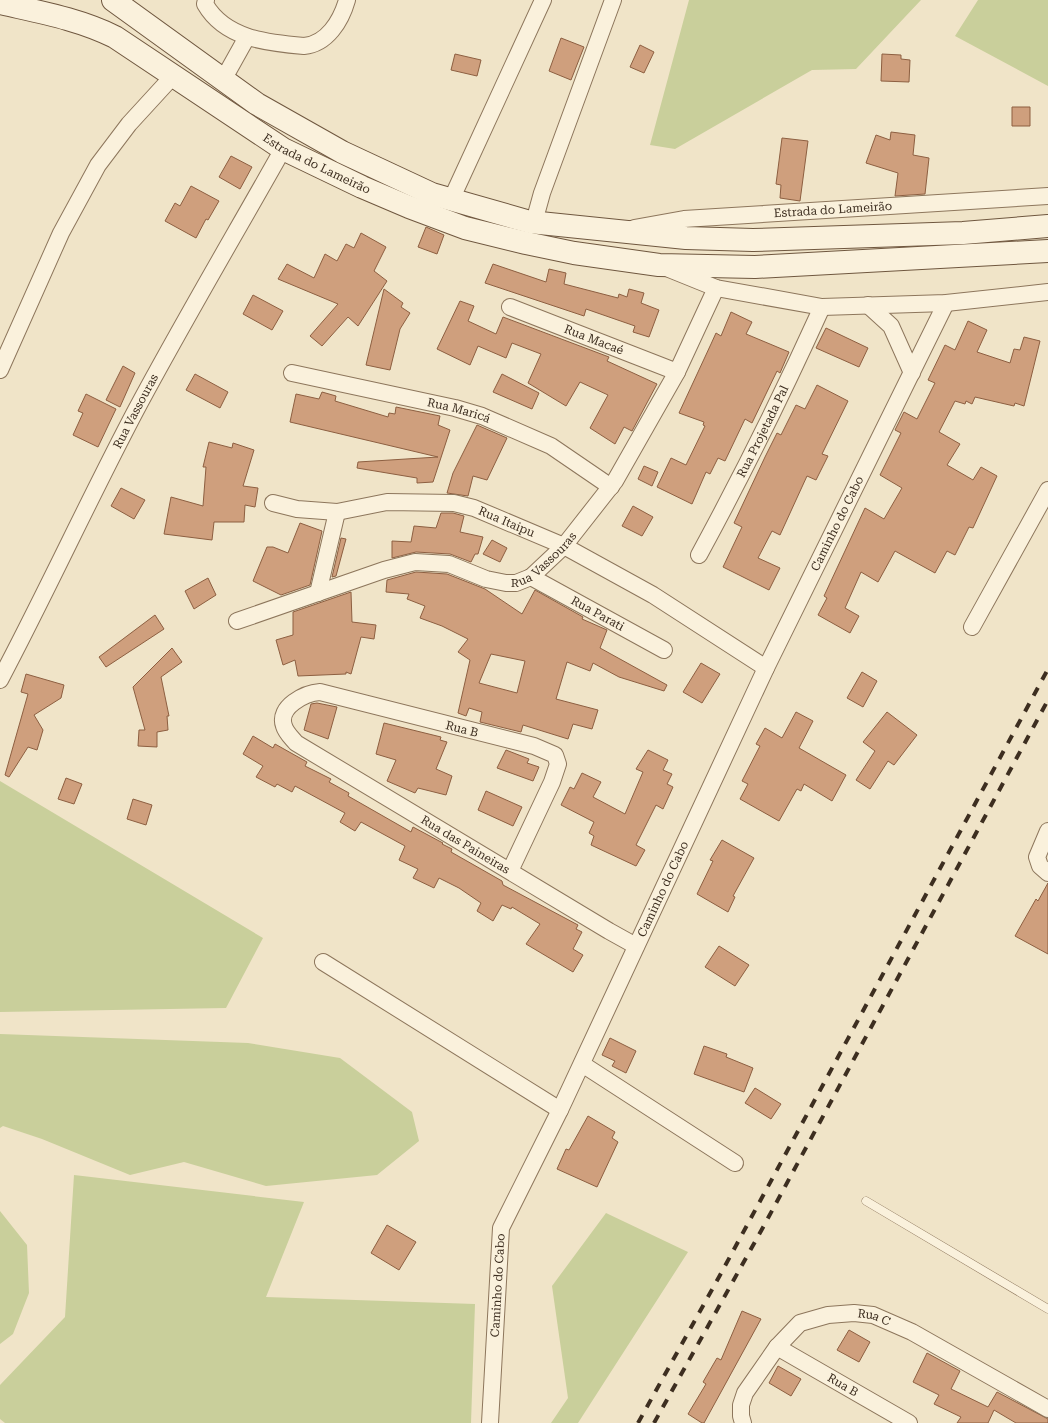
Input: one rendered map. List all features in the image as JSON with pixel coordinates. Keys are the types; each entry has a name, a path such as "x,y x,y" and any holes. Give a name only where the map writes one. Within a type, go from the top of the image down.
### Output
{"main road":[{"name":"Estrada do Lameirão","path":"113,0 257,104 342,152 432,194 534,222 686,238 753,240 963,233 1048,226"},
{"name":"Estrada do Lameirão","path":"0,3 78,21 97,28 115,37 283,149 393,201 465,228 526,244 658,265 755,267 1048,251"}],"street":[{"path":"206,0 205,4 214,19 247,37 304,46 314,45 331,33 347,0"},
{"path":"451,200 543,0"},
{"path":"534,222 542,193 613,0"},
{"path":"223,80 247,37"},
{"path":"0,370 61,233 98,164 130,124 173,76"},
{"name":"Rua Vassouras","path":"0,680 53,577 82,514 138,408 283,149"},
{"name":"Estrada do Lameirão","path":"620,232 684,218 1048,196"},
{"name":"Estrada do Lameirão","path":"658,265 716,288 822,307 946,303 1048,292"},
{"name":"Rua Vassouras","path":"237,621 384,570 415,562 449,564 486,579 506,583 516,583 531,577 564,546 611,486 677,372 716,288"},
{"name":"Caminho do Cabo","path":"490,1423 500,1228 582,1064 766,668 946,303"},
{"path":"868,306 891,326 912,373"},
{"name":"Rua Macaé","path":"510,307 677,372"},
{"name":"Rua Projetada Pal","path":"699,555 741,477 791,376 822,307"},
{"name":"Rua Maricá","path":"292,373 455,408 482,416 551,446 611,486"},
{"path":"972,627 1048,490"},
{"name":"Rua Itaipu","path":"273,503 297,509 337,512 387,502 454,503 474,508 564,546 653,595 766,668"},
{"path":"318,593 337,512"},
{"name":"Rua Parati","path":"531,577 664,650"},
{"name":"Rua B","path":"296,742 286,731 283,724 284,716 289,707 302,696 320,692 534,746 555,755 558,764 552,782 510,871"},
{"name":"Rua das Paineiras","path":"296,742 636,946"},
{"path":"1048,831 1037,857 1040,866 1048,873"},
{"path":"323,962 560,1110"},
{"path":"582,1064 735,1163"},
{"name":"Rua C","path":"743,1423 741,1405 745,1392 777,1347 800,1323 828,1315 873,1315 912,1332 1048,1409"},
{"name":"Rua B","path":"777,1347 909,1423"}],"lane":[{"path":"866,1202 1048,1309"}],"green space":[{"path":"689,0 921,0 856,69 812,70 675,149 650,145"},
{"path":"978,0 1048,0 1048,86 955,36"},
{"path":"0,781 263,938 226,1008 0,1012"},
{"path":"0,1034 248,1043 340,1058 412,1112 419,1141 377,1175 266,1186 184,1162 130,1175 42,1139 3,1126 0,1128"},
{"path":"74,1175 304,1202 266,1297 475,1304 471,1423 5,1423 0,1419 0,1385 65,1317"},
{"path":"0,1211 27,1245 29,1293 13,1334 0,1344"},
{"path":"606,1213 688,1252 578,1423 551,1423 568,1398 552,1286"}],"building":[{"path":"561,38 584,47 571,80 549,71"},
{"path":"640,45 654,52 644,73 630,67"},
{"path":"455,54 481,60 477,76 451,70"},
{"path":"882,54 901,55 901,59 910,60 909,82 881,81"},
{"path":"1012,107 1030,107 1030,126 1012,126"},
{"path":"891,132 915,135 913,155 929,158 925,194 895,196 898,173 866,163 876,135 890,140"},
{"path":"782,138 808,141 800,201 780,198 781,185 776,184"},
{"path":"231,156 252,167 240,189 219,177"},
{"path":"191,186 219,201 208,220 206,219 196,238 165,221 175,203 180,206"},
{"path":"426,227 444,235 437,254 418,247"},
{"path":"361,233 386,247 374,271 387,281 358,326 348,317 322,346 310,336 338,304 278,279 287,264 314,278 325,254 337,261 346,244 354,248"},
{"path":"493,264 546,282 549,269 566,273 564,284 618,298 619,294 627,297 629,289 644,293 641,303 659,310 649,337 633,332 635,326 586,309 584,316 485,283"},
{"path":"384,289 403,303 401,307 410,313 400,329 390,370 366,365"},
{"path":"253,295 283,311 272,330 243,314"},
{"path":"460,301 474,306 468,321 496,334 503,317 609,357 607,361 657,384 632,431 624,427 615,444 590,428 608,395 580,382 566,406 528,383 541,354 512,343 506,358 478,346 470,365 437,349"},
{"path":"731,312 752,322 746,334 789,352 780,373 777,371 752,423 745,419 725,461 718,458 710,474 706,472 692,504 657,487 671,458 686,465 705,426 703,425 704,422 679,413 716,333 721,336"},
{"path":"968,321 987,330 977,352 1010,363 1014,349 1020,350 1024,337 1040,341 1024,406 1015,403 1014,406 975,397 972,404 966,401 965,404 955,401 939,432 960,444 947,465 973,480 981,467 997,476 973,528 969,527 955,555 947,551 935,573 895,551 878,582 861,572 845,608 859,616 850,633 818,615 827,598 824,596 865,508 884,519 902,488 880,475 901,433 895,430 904,412 917,419 935,383 928,380 945,345 955,350"},
{"path":"826,328 868,348 859,367 816,348"},
{"path":"123,366 135,373 120,407 106,400"},
{"path":"195,374 228,392 220,408 186,390"},
{"path":"502,374 539,393 532,409 493,392"},
{"path":"817,385 848,401 822,454 828,456 816,480 807,476 780,535 772,531 758,558 780,568 769,590 723,567 742,527 734,523 777,433 781,435 796,405 805,409"},
{"path":"322,392 336,396 335,401 388,417 389,413 395,414 396,407 440,416 438,425 450,430 433,482 417,483 417,478 357,468 358,462 438,457 290,422 296,394 319,399"},
{"path":"86,394 116,409 98,447 73,435 83,413 78,411"},
{"path":"477,425 507,438 487,480 473,476 468,496 447,493 453,473"},
{"path":"209,442 232,448 233,443 254,450 243,486 258,488 255,507 245,505 244,522 214,522 212,540 164,534 171,497 203,506 206,467 203,467"},
{"path":"644,466 658,472 652,486 638,479"},
{"path":"121,488 145,500 134,519 111,506"},
{"path":"633,506 653,517 642,536 622,526"},
{"path":"441,513 453,513 464,516 460,532 483,537 478,554 475,554 471,562 450,554 416,552 392,558 392,541 411,542 414,526 436,528"},
{"path":"300,523 322,531 310,585 281,595 253,581 267,547 273,547 288,553"},
{"path":"341,538 346,539 336,576 332,577"},
{"path":"492,540 507,548 500,562 483,554"},
{"path":"416,572 447,574 485,589 522,614 535,590 583,617 582,619 607,630 600,648 667,685 664,691 619,677 593,663 590,671 567,662 556,699 598,710 592,729 573,724 568,739 523,725 521,732 480,722 482,712 469,708 466,716 458,713 470,660 458,652 468,639 420,618 425,606 407,599 409,594 386,592 387,580","holes":["491,654 525,661 517,693 479,683"]},
{"path":"208,578 216,595 194,609 185,591"},
{"path":"351,592 352,622 376,625 374,639 361,637 351,674 346,672 346,674 298,676 295,660 283,665 276,640 293,635 293,612"},
{"path":"155,615 164,629 106,667 99,657"},
{"path":"172,648 182,662 161,677 169,716 167,716 168,730 157,732 157,747 138,746 139,730 145,730 133,687"},
{"path":"701,663 720,674 702,703 683,692"},
{"path":"862,672 877,681 863,707 847,698"},
{"path":"26,674 64,685 61,698 34,715 43,730 37,750 28,747 9,777 5,775 28,694 21,692"},
{"path":"317,703 337,707 328,739 304,730 311,704"},
{"path":"796,712 813,721 799,748 846,775 832,801 804,784 801,791 797,789 779,821 740,799 748,784 742,781 760,746 756,744 765,728 782,738"},
{"path":"887,712 917,735 894,765 888,761 870,789 856,780 875,751 863,742"},
{"path":"384,723 441,737 440,740 447,742 436,769 452,776 446,795 418,788 415,793 387,781 396,760 376,754"},
{"path":"253,736 273,748 275,744 307,762 305,766 331,779 329,782 349,793 348,796 411,832 413,827 443,843 452,849 451,852 502,881 503,885 578,925 576,929 582,932 573,949 583,955 573,972 526,944 540,924 512,907 511,909 502,905 493,921 477,911 481,903 459,888 439,878 434,888 413,878 418,869 399,860 405,846 361,822 355,831 340,822 345,813 295,786 292,792 277,784 275,787 256,777 263,766 243,754"},
{"path":"506,750 529,759 527,763 539,767 533,781 497,768"},
{"path":"648,750 668,760 663,770 672,774 667,784 673,787 663,809 656,805 636,845 645,850 636,866 591,845 594,836 589,833 594,822 561,805 570,787 574,789 582,773 601,782 593,797 625,814 643,772 636,769"},
{"path":"66,778 82,784 74,804 58,799"},
{"path":"486,791 522,807 513,826 478,810"},
{"path":"133,799 152,805 146,825 127,819"},
{"path":"722,840 754,858 733,896 735,897 728,912 697,894 713,861 710,860"},
{"path":"1048,883 1048,954 1015,936 1036,899 1038,901"},
{"path":"719,946 749,965 735,986 705,967"},
{"path":"610,1038 636,1051 626,1073 612,1066 615,1061 602,1055"},
{"path":"704,1046 727,1054 726,1057 753,1068 744,1092 694,1074"},
{"path":"755,1088 781,1104 771,1119 745,1103"},
{"path":"588,1116 615,1132 612,1138 618,1142 597,1187 557,1169 566,1149 569,1150"},
{"path":"387,1225 416,1242 399,1270 371,1253"},
{"path":"742,1311 761,1319 704,1423 702,1423 688,1414 706,1384 703,1382 717,1358 721,1360"},
{"path":"849,1330 870,1342 859,1362 837,1350"},
{"path":"927,1353 960,1371 951,1389 988,1407 997,1392 1048,1419 1048,1423 1016,1423 994,1410 988,1423 957,1423 961,1417 934,1404 939,1395 913,1382"},
{"path":"778,1366 801,1379 791,1396 769,1383"}],"railway":[{"path":"638,1423 1048,669"},
{"path":"654,1423 761,1231 1048,700"}]}
